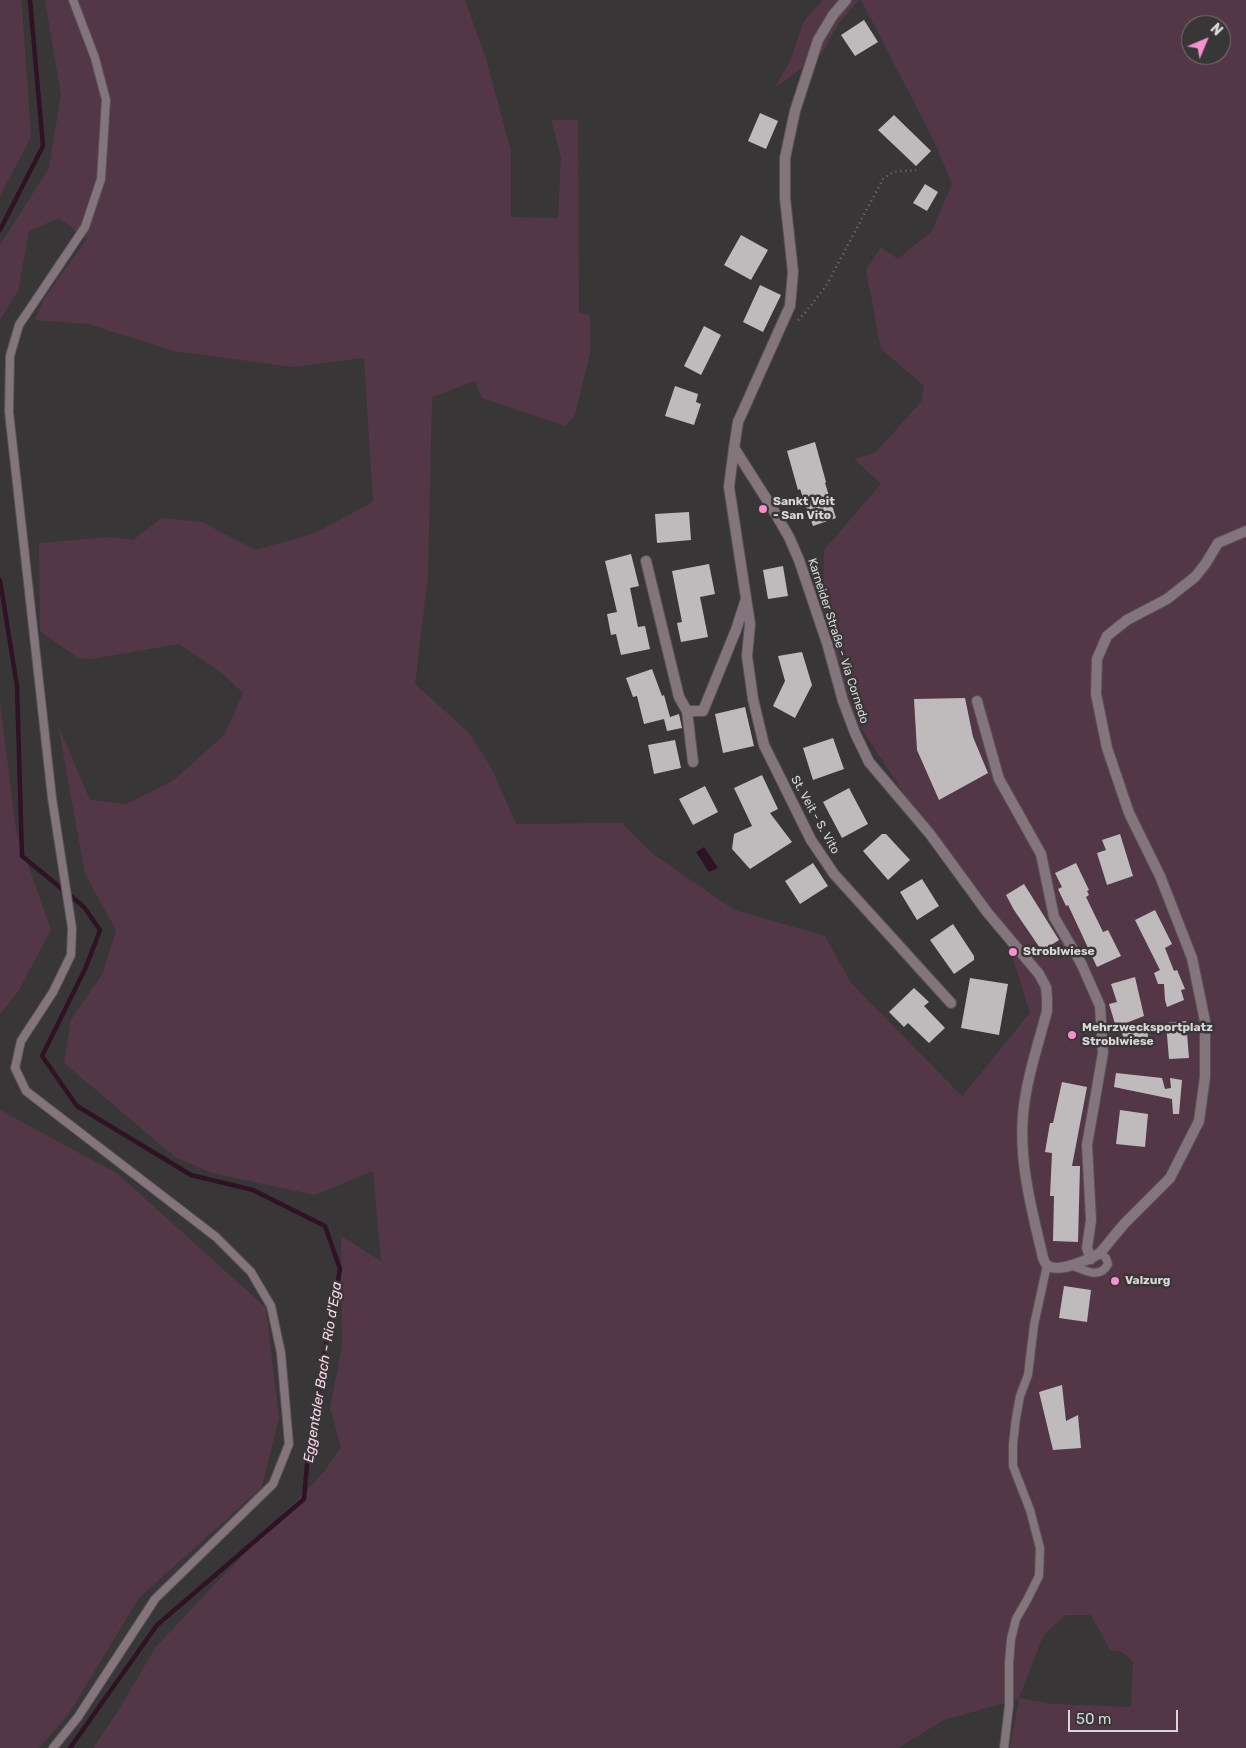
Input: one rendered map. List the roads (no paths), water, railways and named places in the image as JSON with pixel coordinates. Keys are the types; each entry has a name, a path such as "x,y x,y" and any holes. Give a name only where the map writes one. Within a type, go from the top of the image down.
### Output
{"street":[{"path":"734,448 738,422 790,306 793,272 785,198 785,158 795,111 818,40 833,15 846,0"},
{"name":"St. Veit - S. Vito","path":"734,448 729,487 750,624 748,656 753,699 764,745 811,840 834,874 951,1004"},
{"name":"Karneider Straße - Via Cornedo","path":"734,448 788,537 799,560 827,643 843,701 855,733 870,762 930,834 987,912 1031,962 1040,974 1046,987 1047,1011 1026,1096 1023,1116 1023,1150 1025,1181 1043,1258 1047,1265"},
{"path":"1047,1265 1052,1268 1059,1268 1095,1256 1170,1178 1199,1121 1205,1076 1205,1021 1192,958 1160,876 1129,813 1107,748 1096,694 1097,659 1107,636 1127,620 1167,599 1195,577 1218,543 1246,531"},
{"path":"646,561 679,697 687,711 693,762"},
{"name":"St. Veit - S. Vito","path":"687,711 704,711 736,630 746,598"},
{"path":"977,702 999,779 1041,854 1054,917 1081,963 1100,1006 1103,1053 1087,1145 1091,1220 1088,1248 1095,1256"}],"lane":[{"path":"53,1748 78,1717 156,1599 273,1484 289,1444 281,1353 271,1306 251,1272 216,1237 26,1091 15,1068 21,1041 53,992 71,955 72,946 72,928 52,798 9,412 10,356 18,325 85,227 101,180 106,100 95,58 73,0"},
{"path":"1071,1265 1095,1274 1105,1269 1108,1264 1106,1258 1095,1256"},
{"path":"1004,1748 1009,1706 1011,1639 1016,1619 1028,1600 1039,1576 1040,1548 1030,1510 1014,1466 1013,1444 1020,1396 1028,1375 1034,1325 1047,1265"}],"waterway":[{"name":"Eggentaler Bach - Rio d'Ega","path":"0,230 43,146 30,0"},
{"name":"Eggentaler Bach - Rio d'Ega","path":"0,580 17,686 22,856 84,907 100,930 86,967 42,1056 77,1106 191,1175 253,1190 325,1226 340,1269 308,1453 304,1499 157,1625 70,1748"}],"place":[{"name":"Sankt Veit - San Vito","path":"763,509"},
{"name":"Stroblwiese","path":"1013,952"},
{"name":"Mehrzwecksportplatz Stroblwiese","path":"1072,1035"},
{"name":"Valzurg","path":"1115,1281"}]}
